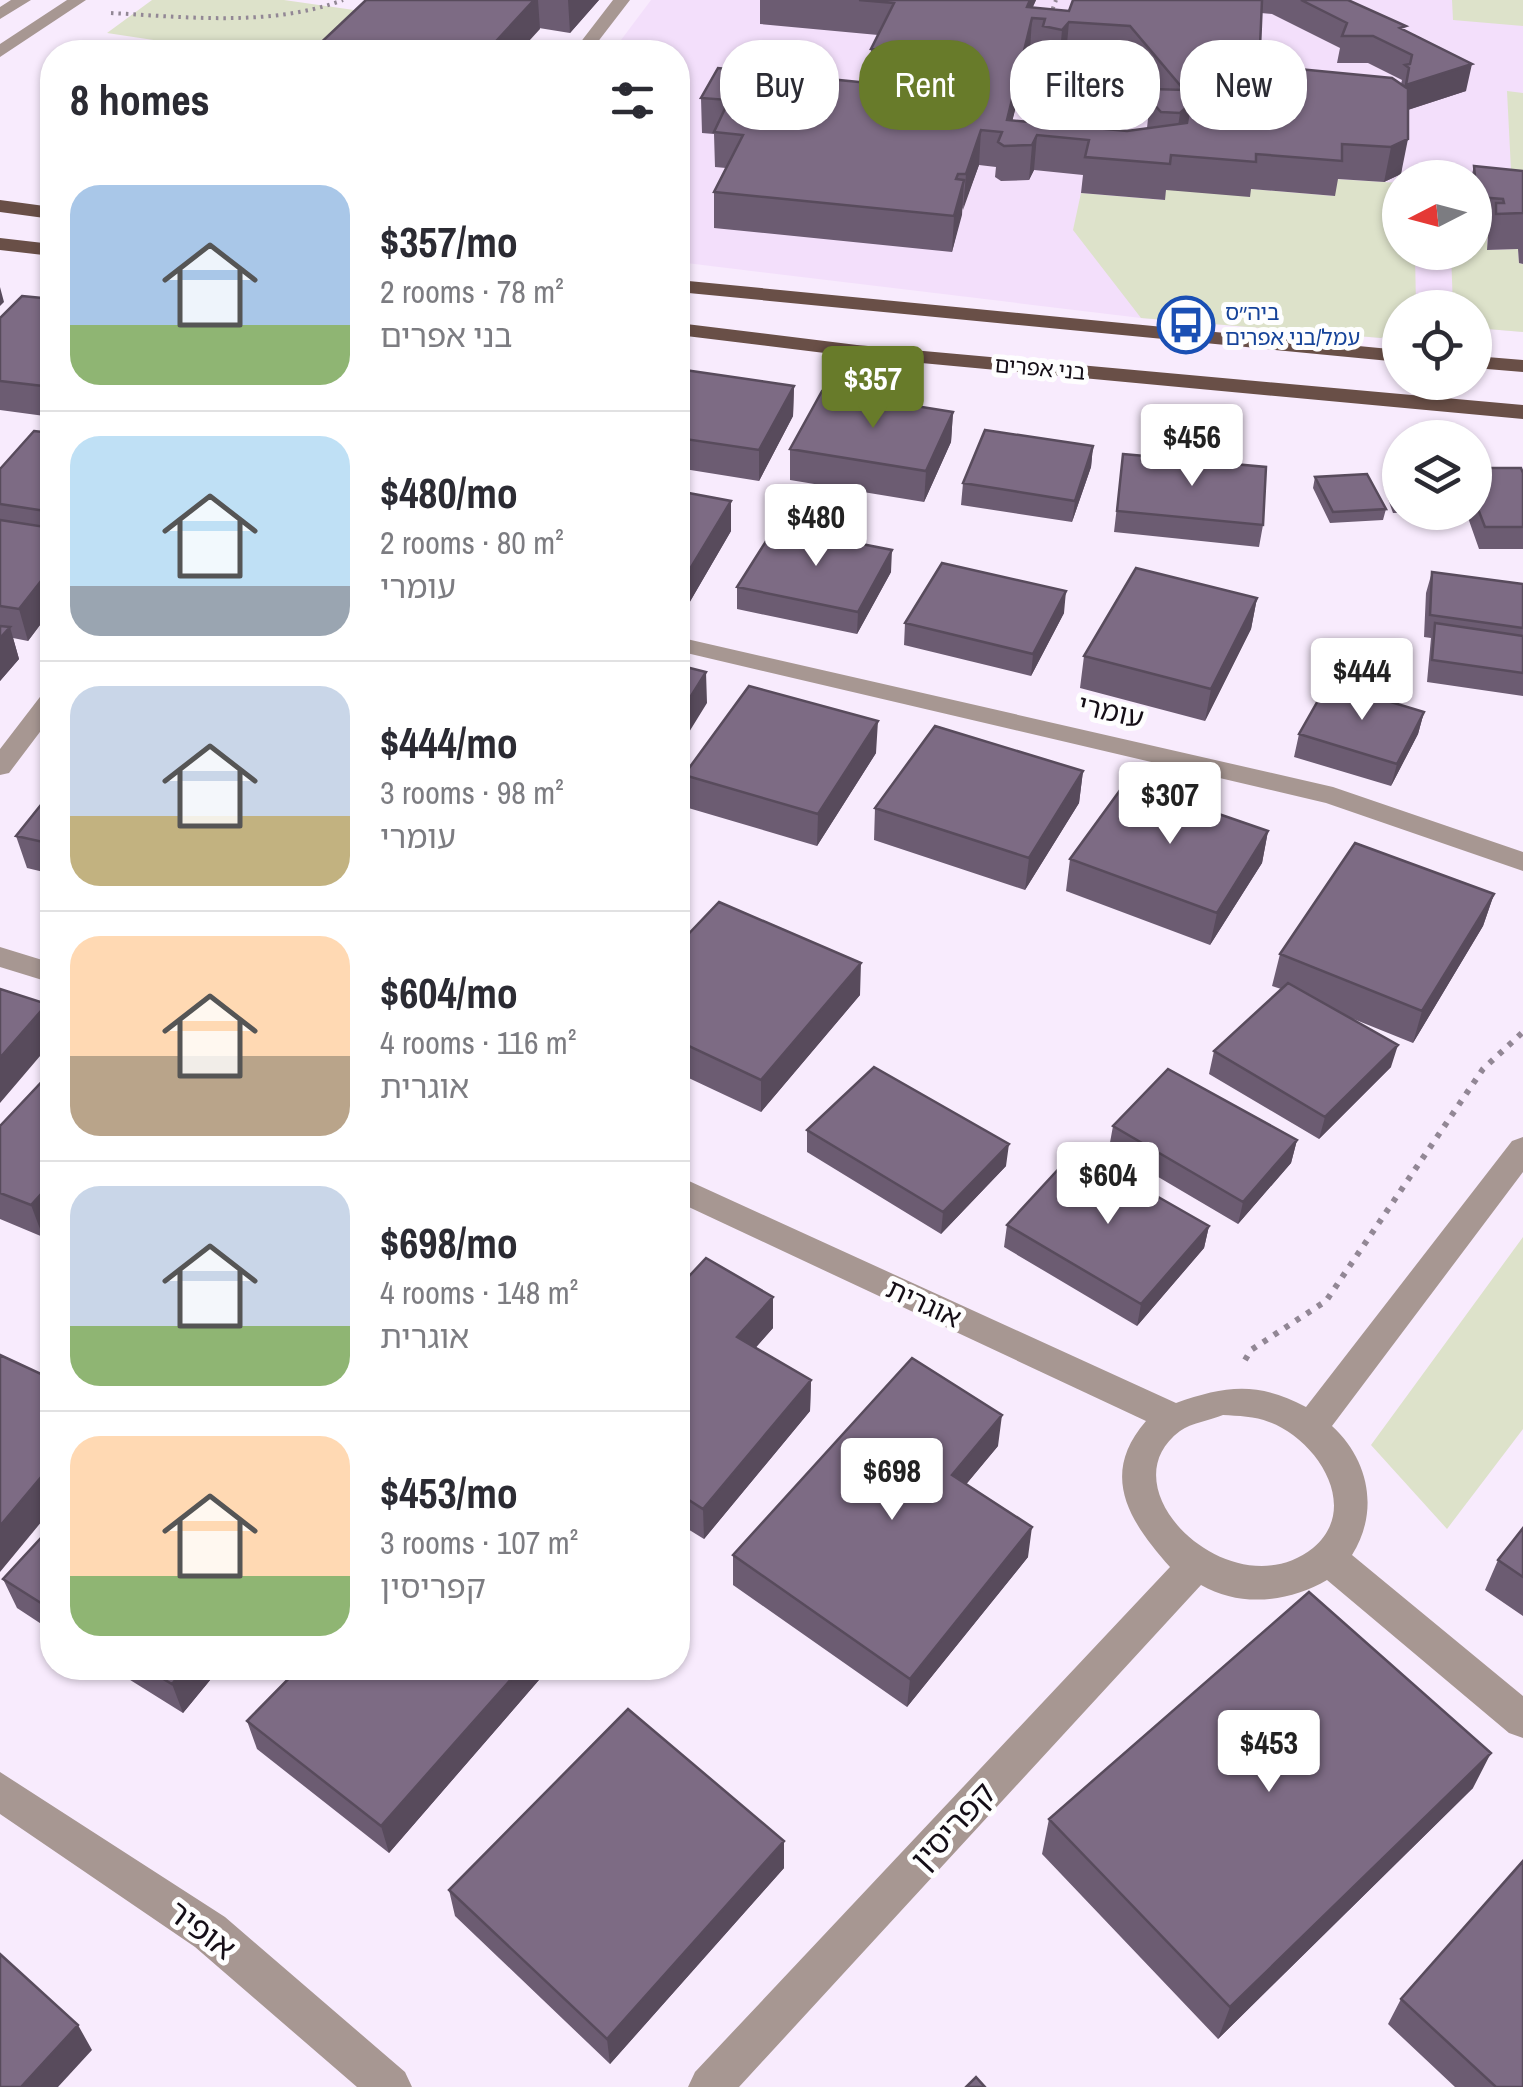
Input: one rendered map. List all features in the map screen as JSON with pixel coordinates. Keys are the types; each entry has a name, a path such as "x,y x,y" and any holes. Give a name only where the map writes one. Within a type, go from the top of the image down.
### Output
{"main road":[{"path":"0,206 40,211"},
{"path":"0,244 40,249"},
{"name":"בני אפרים","path":"690,287 1382,354"},
{"name":"בני אפרים","path":"690,330 856,351 1523,412"},
{"path":"1492,363 1523,366"}],"street":[{"path":"0,14 22,0"},
{"path":"590,40 622,0"},
{"path":"0,52 71,4"},
{"name":"עומרי","path":"690,647 1333,796 1523,862"},
{"path":"0,767 40,714"},
{"path":"0,957 40,969"},
{"path":"1310,1428 1523,1149"},
{"name":"אוגרית","path":"690,1194 1170,1418"},
{"path":"1224,1401 1254,1403 1310,1428 1333,1451 1348,1479 1353,1508 1346,1536 1330,1560 1302,1576 1267,1583 1231,1580 1195,1566 1168,1545 1148,1518 1138,1490 1140,1462 1150,1437 1170,1418 1195,1406 1224,1401"},
{"path":"1330,1560 1523,1720"},
{"name":"קפריסין","path":"710,2087 1195,1566"},
{"name":"אופיר","path":"0,1791 210,1932 390,2087"}],"path":[{"path":"71,4 164,16 300,12 343,0"},
{"path":"1045,27 1056,0"},
{"path":"1224,1401 1250,1350 1326,1301 1483,1069 1523,1032"}],"shaded area":[{"path":"651,0 1523,0 1523,332 1492,329 1492,290 1382,290 1381,338 1141,318 690,263 690,40 621,40"}],"green space":[{"path":"152,0 284,0 368,12 335,40 153,40 107,33"},
{"path":"1452,0 1523,0 1523,26 1453,20"},
{"path":"1507,91 1523,93 1523,171 1511,170"},
{"path":"1335,179 1382,182 1382,270 1415,270 1416,290 1382,290 1381,338 1141,318 1073,230 1081,193 1164,200 1166,190 1251,189 1334,196"},
{"path":"1518,249 1519,263 1523,264 1523,332 1492,329 1492,290 1452,290 1452,270 1492,270 1492,250"},
{"path":"1523,1237 1523,1429 1447,1529 1371,1445"}],"building":[{"path":"366,0 534,0 497,40 324,40"},
{"path":"859,0 1030,0 1027,7 1069,11 1073,0 1262,0 1260,40 1180,40 1180,85 1160,62 1160,40 1142,40 1130,26 1069,22 1062,30 1043,26 1045,19 1032,18 1027,40 1010,40 1010,130 1160,130 1160,127 1180,124 1180,130 1307,130 1307,70 1392,78 1408,89 1408,139 1391,147 1342,144 1342,161 1256,154 1256,162 1171,155 1170,164 1085,157 1089,140 1037,135 1032,145 1004,146 998,142 1002,132 981,130 990,130 990,40 876,40 894,3"},
{"path":"1301,0 1348,0 1406,26 1400,28 1472,64 1406,85 1409,68 1405,65 1410,64 1412,55 1373,36 1342,36 1347,23"},
{"path":"718,68 720,99 701,98"},
{"path":"839,80 859,82 859,130 981,130 966,174 958,174 956,179 964,180 954,216 714,192 743,135 714,132 720,119 720,130 839,130"},
{"path":"1160,89 1180,90 1180,113 1160,111"},
{"path":"1492,168 1523,171 1523,213 1496,214 1496,203 1504,203 1503,199 1492,198"},
{"path":"22,296 40,298 40,386 0,381 0,318"},
{"path":"690,371 794,386 759,450 690,440"},
{"path":"822,391 953,412 926,471 790,449"},
{"path":"985,430 1093,446 1075,501 963,483"},
{"path":"34,431 40,432 40,510 0,504 0,469"},
{"path":"1123,454 1266,467 1263,525 1117,511"},
{"path":"1492,468 1521,468 1523,527 1492,527"},
{"path":"1367,474 1382,509 1333,512 1315,477"},
{"path":"690,493 731,501 690,569"},
{"path":"0,520 40,526 40,582 19,609 0,606"},
{"path":"775,527 892,550 858,612 737,587"},
{"path":"942,563 1066,591 1033,654 905,623"},
{"path":"1136,568 1257,598 1211,689 1084,656"},
{"path":"1432,572 1523,584 1523,628 1430,615"},
{"path":"1435,623 1523,636 1523,673 1432,660"},
{"path":"690,668 706,672 690,698"},
{"path":"1328,683 1424,712 1397,764 1299,734"},
{"path":"749,686 878,721 818,814 690,777 690,767"},
{"path":"935,726 1083,771 1029,858 875,808"},
{"path":"1126,782 1268,831 1217,913 1070,859"},
{"path":"40,806 40,841 16,836"},
{"path":"1355,843 1494,894 1422,1011 1280,954"},
{"path":"719,902 861,963 761,1080 690,1047 690,932"},
{"path":"1288,983 1398,1045 1325,1117 1214,1051"},
{"path":"0,989 40,1002 40,1012 0,1058"},
{"path":"874,1067 1009,1144 943,1212 807,1130"},
{"path":"1168,1069 1297,1140 1243,1202 1113,1126"},
{"path":"40,1084 40,1195 31,1205 0,1193 0,1126"},
{"path":"1076,1150 1209,1226 1141,1304 1007,1225"},
{"path":"706,1258 773,1297 737,1337 811,1380 703,1509 690,1501 690,1275"},
{"path":"0,1355 40,1373 40,1478 0,1526"},
{"path":"912,1358 1002,1415 952,1475 1032,1527 910,1679 733,1555"},
{"path":"1523,1528 1523,1577 1498,1560"},
{"path":"40,1539 40,1602 3,1579"},
{"path":"1309,1592 1491,1753 1230,2007 1049,1819"},
{"path":"287,1680 510,1680 381,1826 247,1721"},
{"path":"628,1709 784,1841 607,2039 449,1890"},
{"path":"1523,1861 1523,2087 1496,2087 1401,1999"},
{"path":"0,1954 78,2025 21,2087 0,2087"},
{"path":"976,2077 985,2087 966,2087"}],"place":[{"name":"ביה״ס עמל/בני אפרים","path":"1186,325"}]}
